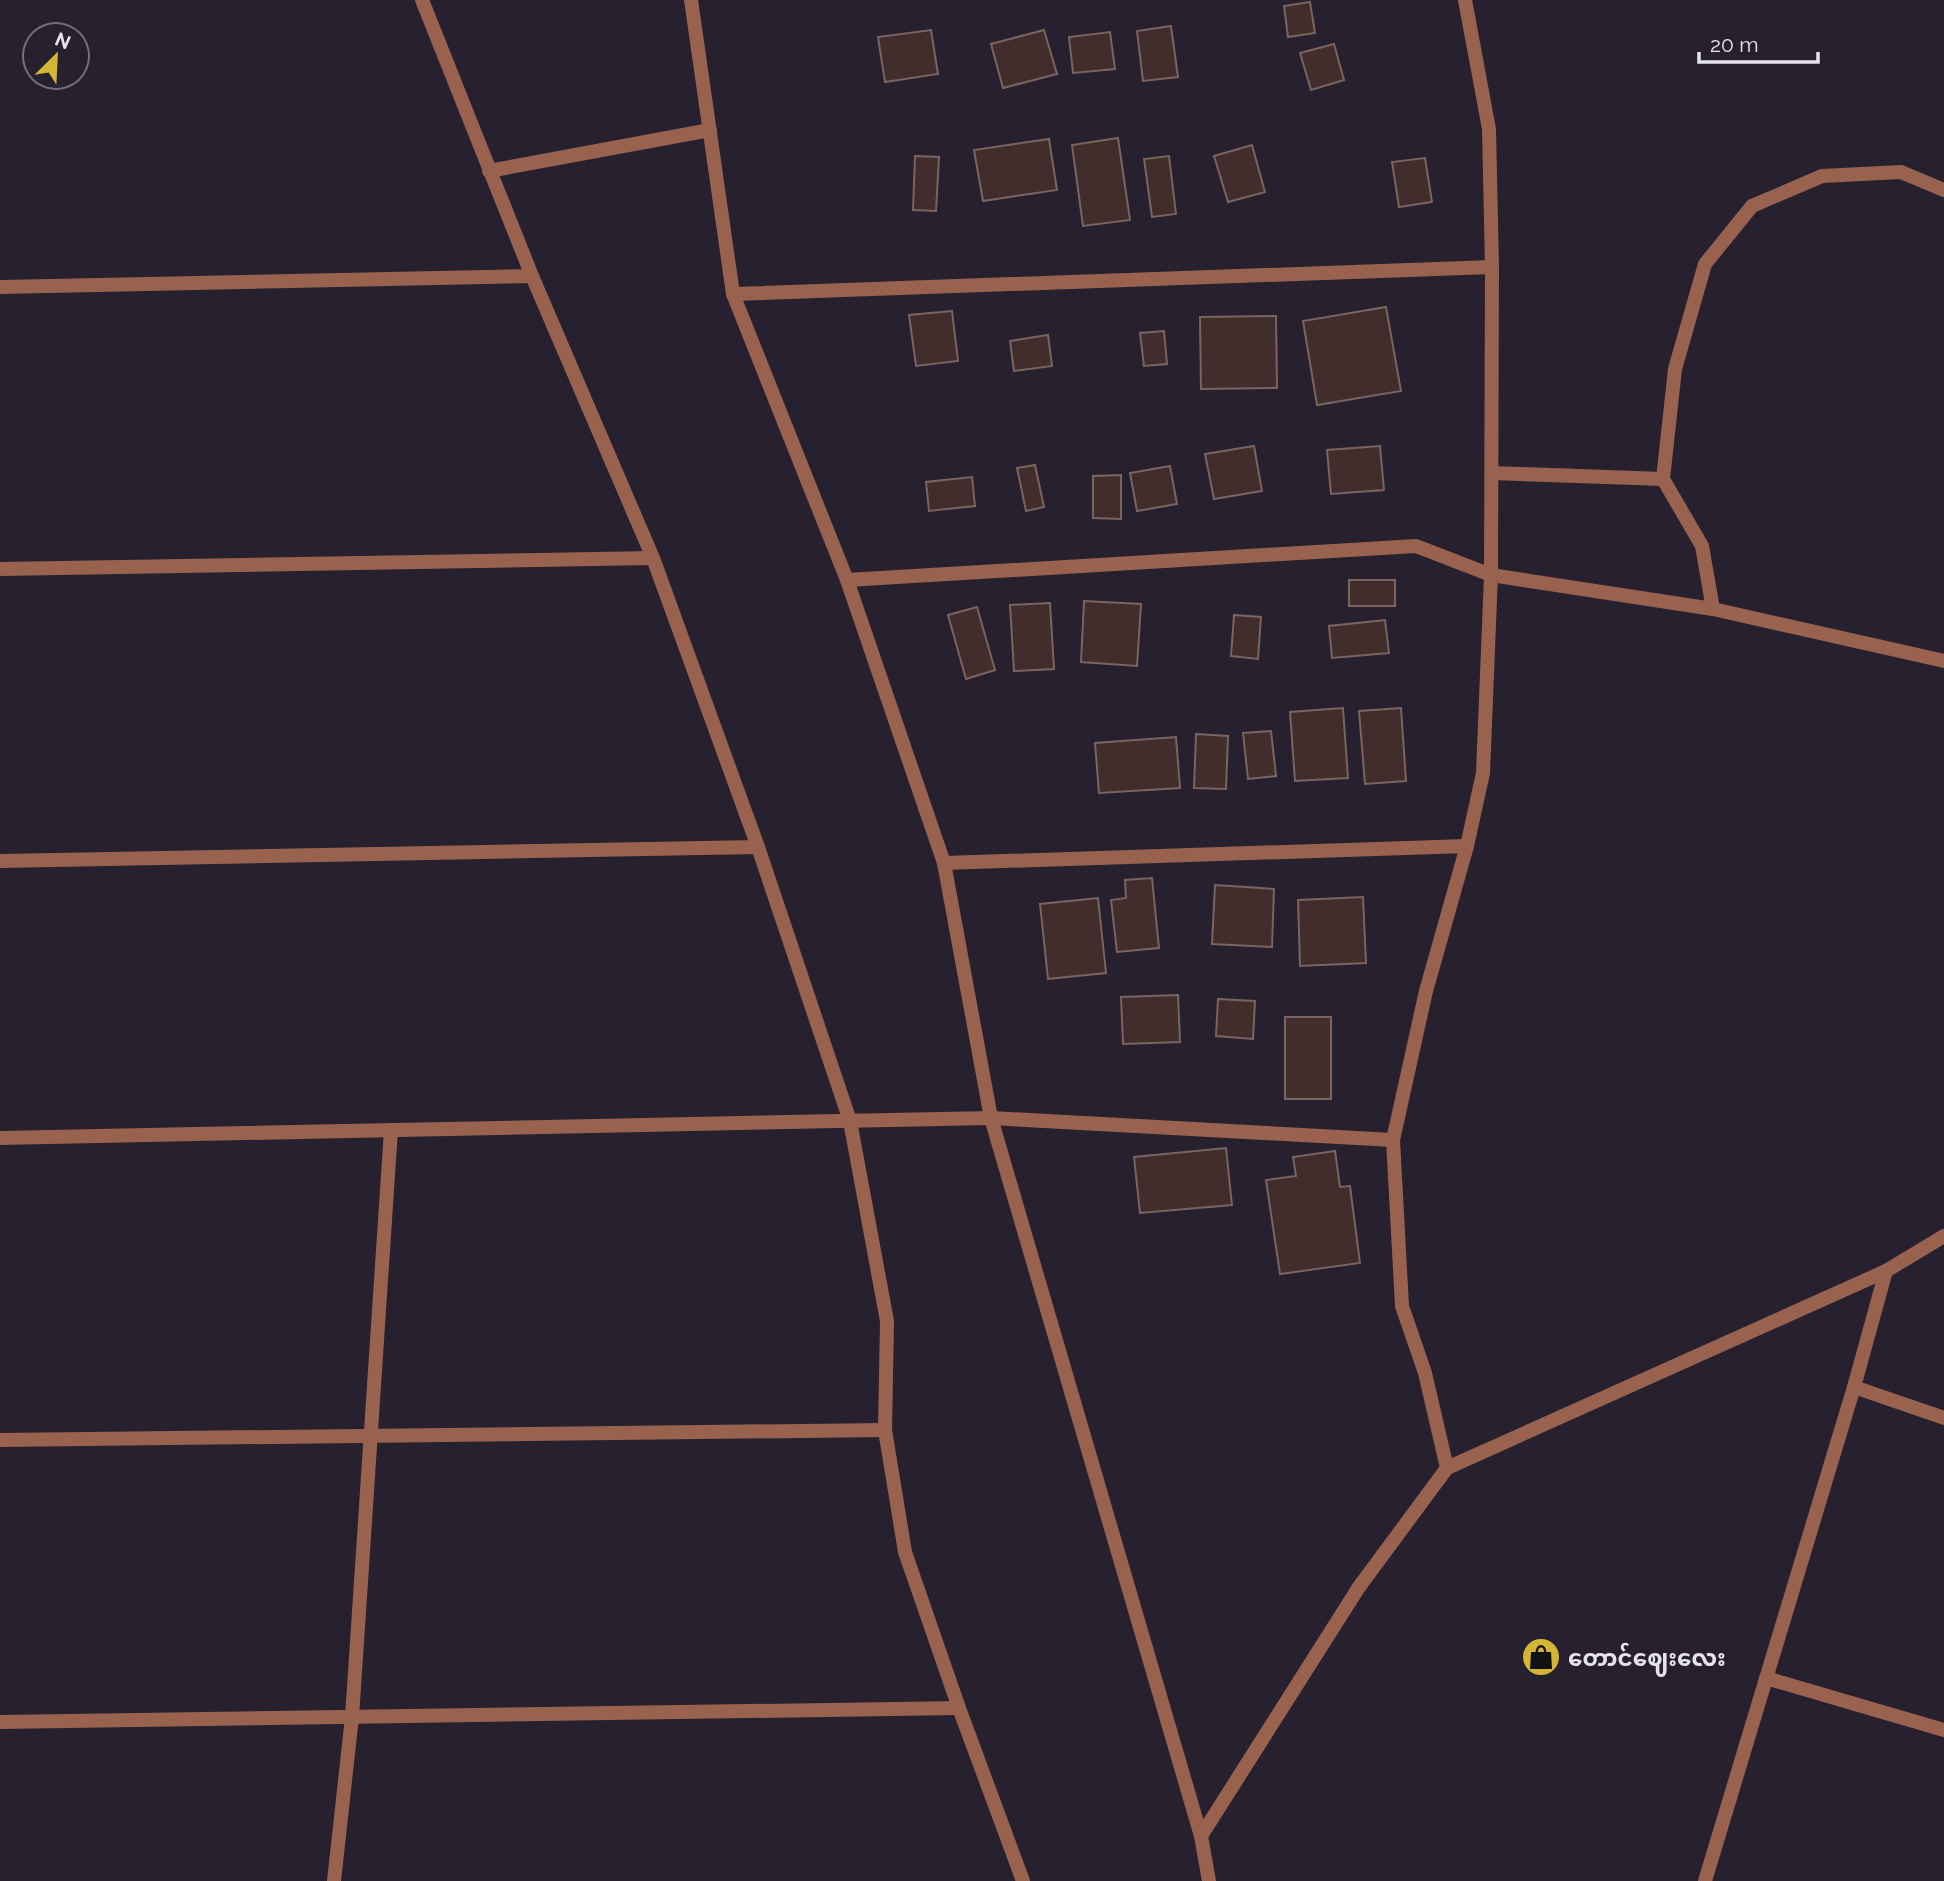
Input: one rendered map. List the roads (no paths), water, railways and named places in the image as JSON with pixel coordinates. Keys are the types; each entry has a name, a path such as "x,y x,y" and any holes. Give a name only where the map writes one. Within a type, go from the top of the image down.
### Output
{"street":[{"path":"422,0 531,276 653,558 758,847 850,1121 887,1321 885,1430 905,1552 1023,1881"},
{"path":"691,0 733,294 847,580 944,863 991,1118 1201,1836 1209,1881"},
{"path":"1447,1468 1425,1373 1402,1306 1393,1140 1426,991 1467,846 1483,772 1492,473 1489,129 1465,0"},
{"path":"489,171 710,130"},
{"path":"1713,609 1702,546 1663,479 1675,369 1704,264 1752,206 1822,176 1901,172 1944,190"},
{"path":"733,294 1492,267"},
{"path":"0,287 531,276"},
{"path":"1492,473 1663,479"},
{"path":"847,580 1416,546 1491,575 1713,609 1944,661"},
{"path":"0,569 653,558"},
{"path":"944,863 1467,846"},
{"path":"0,861 758,847"},
{"path":"0,1139 991,1118 1393,1140"},
{"path":"334,1881 352,1717 391,1130"},
{"path":"1201,1836 1359,1587 1447,1468 1886,1271 1944,1236"},
{"path":"1705,1881 1854,1387 1886,1271"},
{"path":"1854,1387 1944,1418"},
{"path":"0,1440 885,1430"},
{"path":"1766,1678 1944,1730"},
{"path":"0,1722 959,1708"}],"place":[{"name":"တောင်ဈေးလေး","path":"1541,1657"}]}
